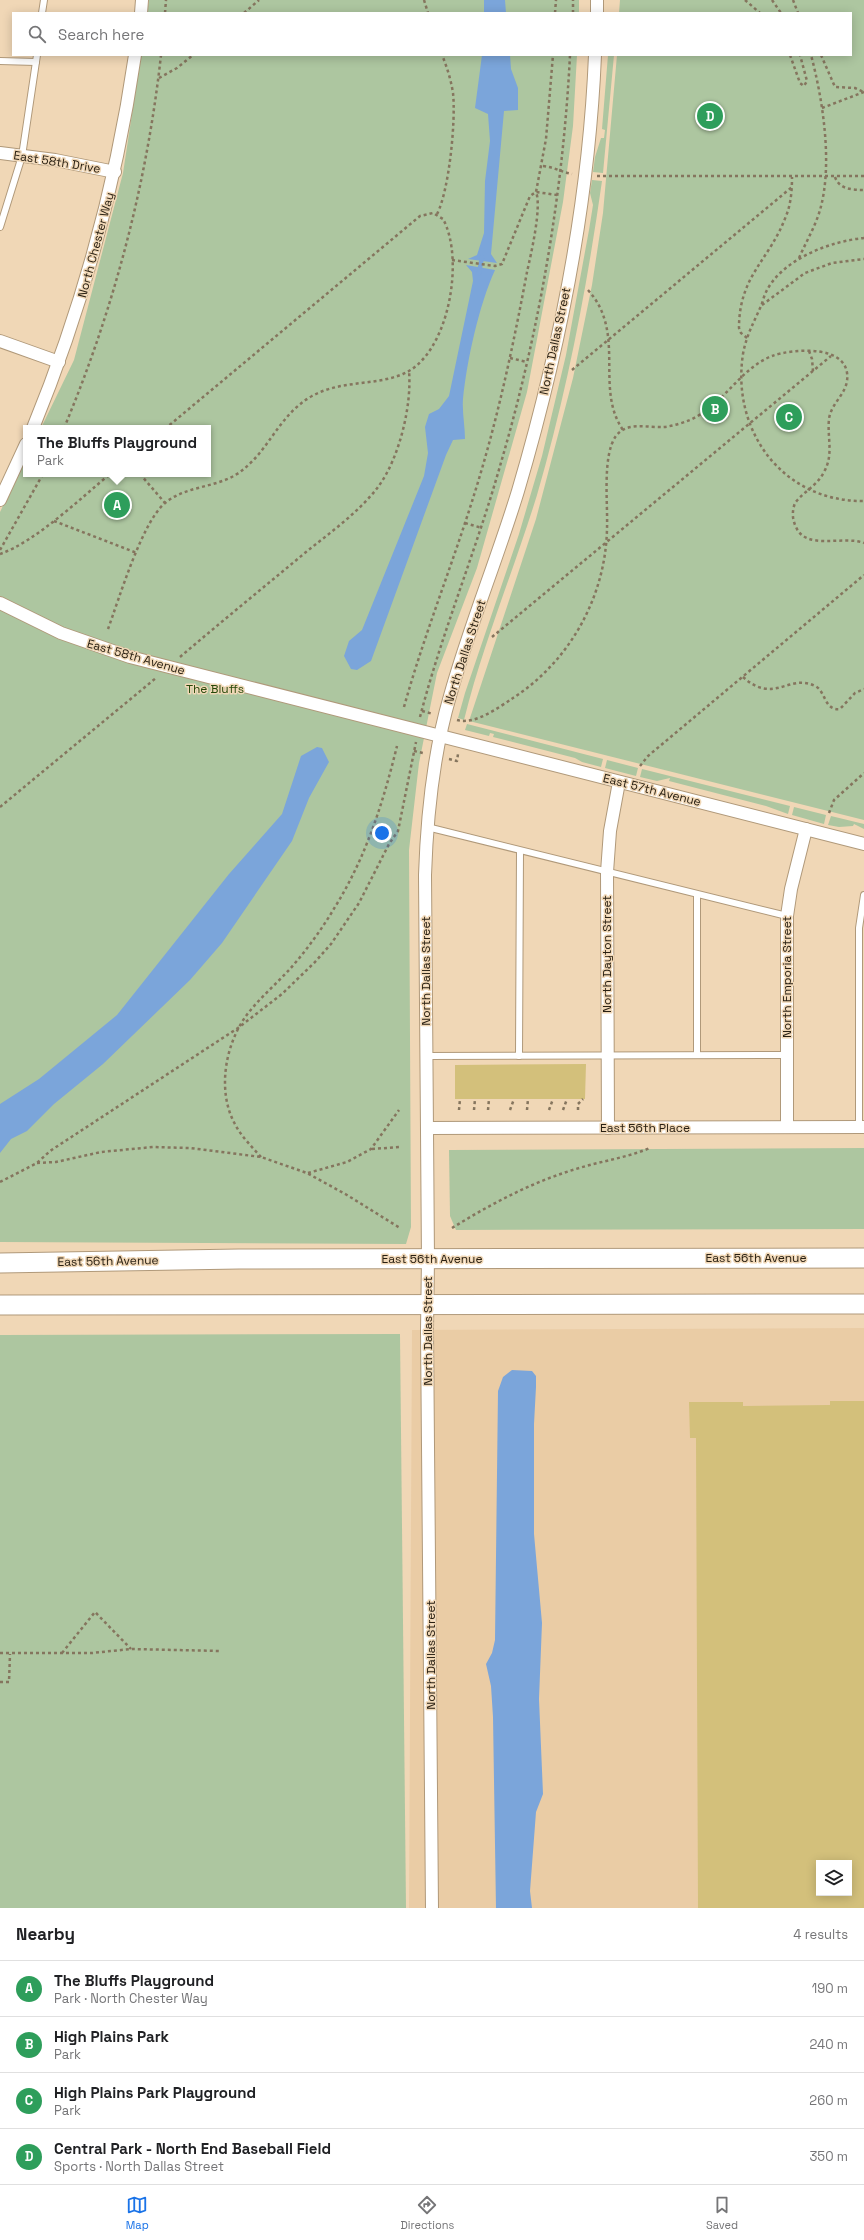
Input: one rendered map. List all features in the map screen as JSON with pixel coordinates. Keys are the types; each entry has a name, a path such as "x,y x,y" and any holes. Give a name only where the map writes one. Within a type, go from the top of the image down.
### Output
{"main road":[{"name":"East 56th Avenue","path":"0,1263 428,1258 864,1258"},
{"path":"0,1305 864,1304"}],"street":[{"path":"141,12 142,0"},
{"path":"597,0 597,12"},
{"name":"North Chester Way","path":"34,425 59,362 89,274 115,172 136,56"},
{"name":"North Dallas Street","path":"432,1908 427,1305 427,827 440,736 455,677 507,526 529,454 552,361 566,291 580,200 595,56"},
{"name":"East 58th Drive","path":"0,153 115,172"},
{"path":"0,341 59,362"},
{"path":"0,500 23,450"},
{"name":"East 58th Avenue","path":"0,603 61,632 130,657 440,736"},
{"name":"East 57th Avenue","path":"440,736 864,844"},
{"name":"North Dayton Street","path":"608,1128 607,872 610,831 619,782"},
{"name":"North Emporia Street","path":"787,1127 787,916 791,889 806,829"},
{"name":"East 56th Place","path":"427,1128 861,1127"}],"lane":[{"path":"42,12 44,0"},
{"path":"0,61 36,58 22,156 0,227"},
{"path":"427,827 697,895 787,916"},
{"path":"519,1056 520,851"},
{"path":"697,895 697,1056"},
{"path":"861,1127 859,928 864,895"},
{"path":"426,1056 787,1055"}],"path":[{"path":"165,12 166,0"},
{"path":"245,12 259,0"},
{"path":"424,0 428,12"},
{"path":"555,12 556,0"},
{"path":"573,0 573,12"},
{"path":"744,0 759,12"},
{"path":"772,0 780,12"},
{"path":"793,0 798,12"},
{"path":"65,425 101,331 122,263 140,188 161,56"},
{"path":"158,78 177,68 192,56"},
{"path":"437,214 445,196 454,105 450,80 442,56"},
{"path":"404,707 420,652 465,523 484,460 510,358 530,258 539,199 536,192 542,166 553,56"},
{"path":"420,718 438,655 482,528 513,422 527,362 546,267 557,195 570,56"},
{"path":"790,56 800,83 804,86 807,81 800,56"},
{"path":"811,56 822,108 825,177 820,210 799,258 767,291 747,338 743,355 741,378 743,406 756,440 774,464 792,479 810,489 841,499 864,501"},
{"path":"821,56 835,87 855,88 864,92"},
{"path":"822,108 864,92"},
{"path":"542,166 556,167 560,170 573,174"},
{"path":"592,176 864,176"},
{"path":"835,176 840,186 864,190"},
{"path":"747,338 741,333 739,328 746,289 754,271 782,225 789,206 792,177"},
{"path":"572,370 792,186"},
{"path":"452,260 499,266 504,261 530,196 536,192 557,195"},
{"path":"108,629 149,524 164,503 182,494 219,483 239,473 262,450 287,415 312,396 344,385 392,378 409,371 427,354 440,332 449,303 452,260 446,224 437,214 428,213 420,216 170,425"},
{"path":"799,258 837,243 864,238"},
{"path":"761,306 805,273 842,261 864,259"},
{"path":"588,290 601,309 609,340 612,403 618,423 623,430"},
{"path":"808,350 812,359 813,371"},
{"path":"458,720 465,722 493,710 521,693 544,674 576,635 591,604 601,575 606,542 607,481 610,454 615,438 623,430 636,426 665,427 688,420 713,406 749,370 767,358 784,352 808,350 832,355 843,363 846,368 847,382 829,417 830,446 828,465 818,482 799,498 793,509 795,526 803,537 820,541 849,539 864,543"},
{"path":"492,637 832,355"},
{"path":"510,358 527,362"},
{"path":"179,658 338,526 368,498 378,486 393,461 401,436 410,382 409,371"},
{"path":"0,550 41,477"},
{"path":"0,554 11,550 53,521 106,477"},
{"path":"142,477 164,503"},
{"path":"53,521 137,553"},
{"path":"465,523 482,528"},
{"path":"640,766 648,756 864,575"},
{"path":"743,677 763,689 802,684 814,685 819,689 830,707 835,710 840,709 855,693 864,689"},
{"path":"0,807 156,678"},
{"path":"422,711 430,713"},
{"path":"464,726 465,722"},
{"path":"0,1182 37,1163 50,1151 238,1028 299,979 331,944 352,913 398,831 415,744"},
{"path":"261,1157 236,1127 226,1100 226,1072 238,1028 248,1012 301,956 345,890 364,854 377,820 397,746"},
{"path":"414,751 422,753"},
{"path":"450,760 457,762 458,754"},
{"path":"829,813 834,800 864,773"},
{"path":"459,1110 460,1099"},
{"path":"474,1110 475,1099"},
{"path":"488,1110 489,1099"},
{"path":"510,1110 514,1099"},
{"path":"527,1110 528,1099"},
{"path":"549,1110 553,1099"},
{"path":"563,1110 567,1099"},
{"path":"578,1110 578,1104 582,1099"},
{"path":"371,1149 399,1110"},
{"path":"37,1163 56,1162 107,1151 153,1147 196,1148 261,1157 286,1168 307,1173 347,1195 400,1228"},
{"path":"307,1173 347,1162 371,1149 400,1147"},
{"path":"452,1228 506,1197 540,1182 576,1169 628,1156 650,1148"},
{"path":"62,1654 95,1612 130,1649"},
{"path":"0,1653 62,1654 130,1649 220,1651"},
{"path":"0,1682 9,1682 10,1654"}],"shaded area":[{"path":"864,1328 864,1908 409,1908 412,1330"}],"green space":[{"path":"149,0 579,0 579,12 147,12"},
{"path":"620,0 864,0 864,820 469,721 536,519 573,378 592,285 603,213 617,56 852,56 852,12 619,12"},
{"name":"The Bluffs","path":"141,56 577,56 573,126 563,202 527,392 477,568 437,673 419,763 409,850 411,1227 406,1244 0,1242 0,512 23,464 23,477 211,477 211,425 42,425 74,360 123,173"},
{"path":"608,56 614,56 603,173 593,172 595,157 601,138 604,138 605,130 602,129"},
{"path":"592,180 602,181 583,300 558,417 537,495 489,635 464,720 458,718 465,693 519,534 542,456 566,355 593,205 590,193"},
{"path":"467,724 603,759 601,767 582,762 575,758 493,737 494,734 490,733 489,736 465,730"},
{"path":"607,760 638,768 636,776 605,768"},
{"path":"642,769 790,806 788,814 766,806 669,781 670,778 657,781 640,777"},
{"path":"794,807 826,815 824,824 792,815"},
{"path":"831,816 864,824 864,829 854,824 853,826 839,827 828,825"},
{"path":"864,1148 864,1229 456,1230 450,1216 449,1150"},
{"path":"400,1334 406,1908 0,1908 0,1335"}],"water":[{"path":"484,0 505,0 506,12 484,12"},
{"path":"482,56 510,56 511,69 518,88 518,110 504,111 491,254 497,263 468,259 477,255 484,233 485,181 490,141 488,114 475,108"},
{"path":"466,265 495,270 484,299 474,333 467,367 463,399 465,439 453,440 446,455 371,661 357,670 351,669 344,656 349,641 362,630 424,476 428,453 425,427 429,414 439,409 449,396 473,281 472,272"},
{"path":"317,747 322,748 329,762 309,798 292,841 222,943 190,980 103,1064 54,1104 27,1131 11,1139 0,1153 0,1104 39,1079 117,1015 229,874 282,814 301,756"},
{"path":"512,1370 532,1371 536,1376 534,1424 534,1534 542,1623 539,1699 543,1794 536,1812 530,1891 532,1908 496,1908 493,1717 491,1686 486,1664 492,1653 495,1640 498,1391 503,1377"}],"building":[{"path":"586,1064 585,1099 455,1099 455,1065"},
{"path":"830,1401 864,1401 864,1908 698,1908 696,1438 690,1438 689,1402 743,1402 743,1406 830,1405"}],"waterway":[{"path":"479,273 482,257"}],"place":[{"name":"Central Park - North End Baseball Field","path":"710,116"},
{"name":"High Plains Park","path":"715,409"},
{"name":"High Plains Park Playground","path":"789,417"},
{"name":"The Bluffs Playground","path":"117,505"}]}
